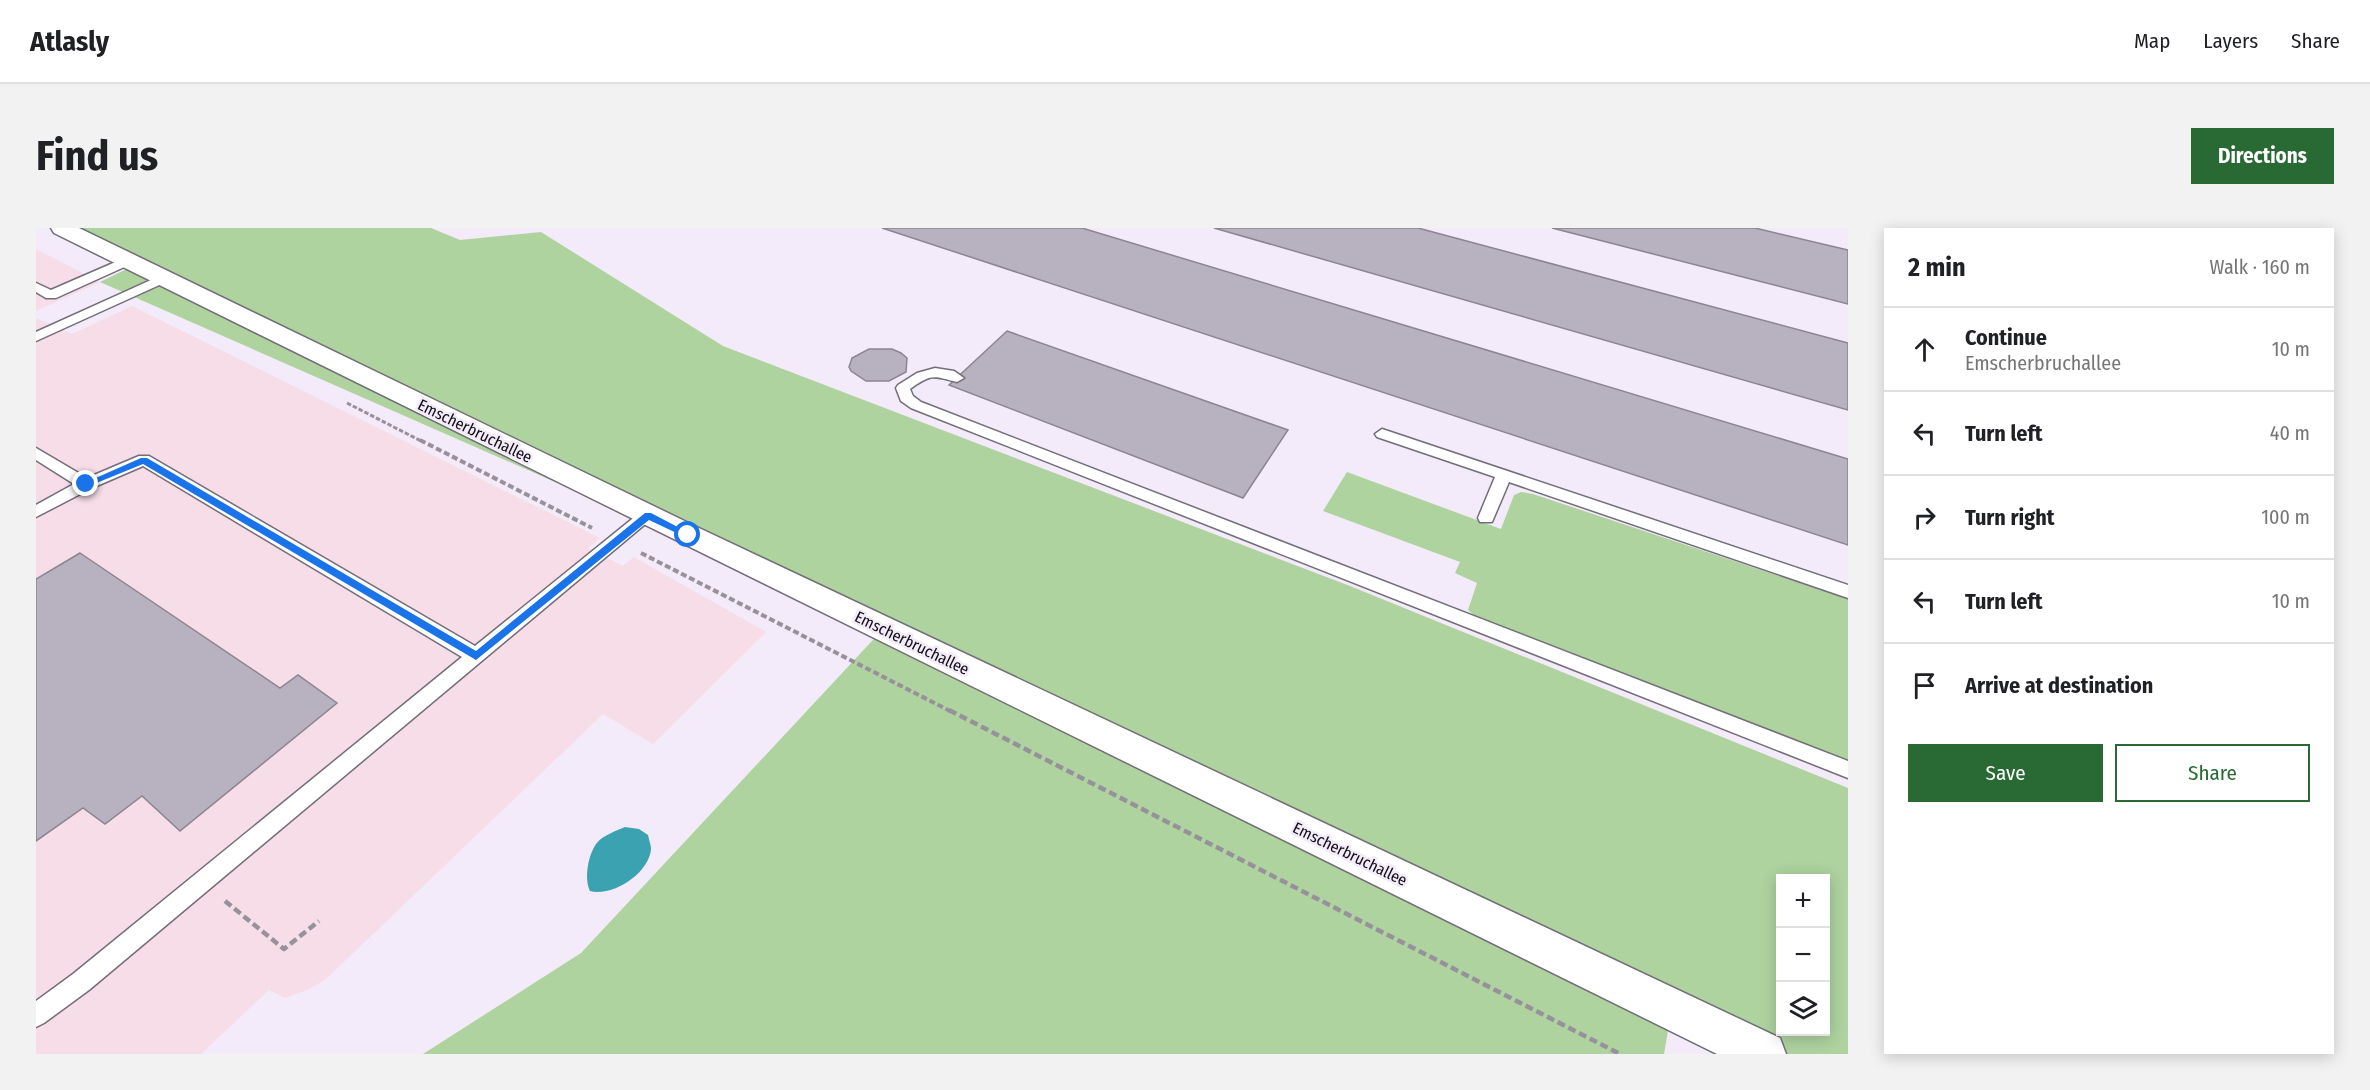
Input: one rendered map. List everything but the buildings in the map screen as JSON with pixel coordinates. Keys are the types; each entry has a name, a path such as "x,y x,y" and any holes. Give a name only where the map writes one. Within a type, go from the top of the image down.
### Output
{"street":[{"name":"Emscherbruchallee","path":"62,228 648,516 1764,1054"}],"lane":[{"path":"36,302 127,261"},
{"path":"36,337 162,279"},
{"path":"36,287 51,295"},
{"path":"957,378 947,372 931,371 916,378 903,388 906,398 916,405 1848,770"},
{"path":"1382,434 1848,592"},
{"path":"36,453 86,484"},
{"path":"36,512 86,484 144,460 476,656"},
{"path":"1486,518 1504,475"},
{"path":"36,1015 81,982 648,516"}],"path":[{"path":"343,401 1620,1054"},
{"path":"201,882 284,949 319,921"}],"shaded area":[{"path":"36,249 100,282 36,311"},
{"path":"132,306 600,538 588,548 623,566 634,557 766,632 653,744 603,714 325,980 285,998 269,990 201,1054 36,1054 36,318 72,334"}],"green space":[{"path":"70,228 431,228 460,240 541,232 723,346 1350,586 1848,788 1848,1054 1772,1054 1672,1007 1664,1054 423,1054 581,953 885,627 100,282 139,263"},
{"path":"1347,472 1501,529 1514,495 1521,492 1533,494 1848,599 1848,764 1475,616 1468,610 1477,583 1455,573 1460,562 1323,511"}],"water":[{"path":"625,827 639,829 648,835 651,849 649,858 637,875 628,882 609,890 590,891 587,874 593,849 602,838"}],"route":[{"path":"86,484 144,460 476,656 648,516 688,535"}]}
